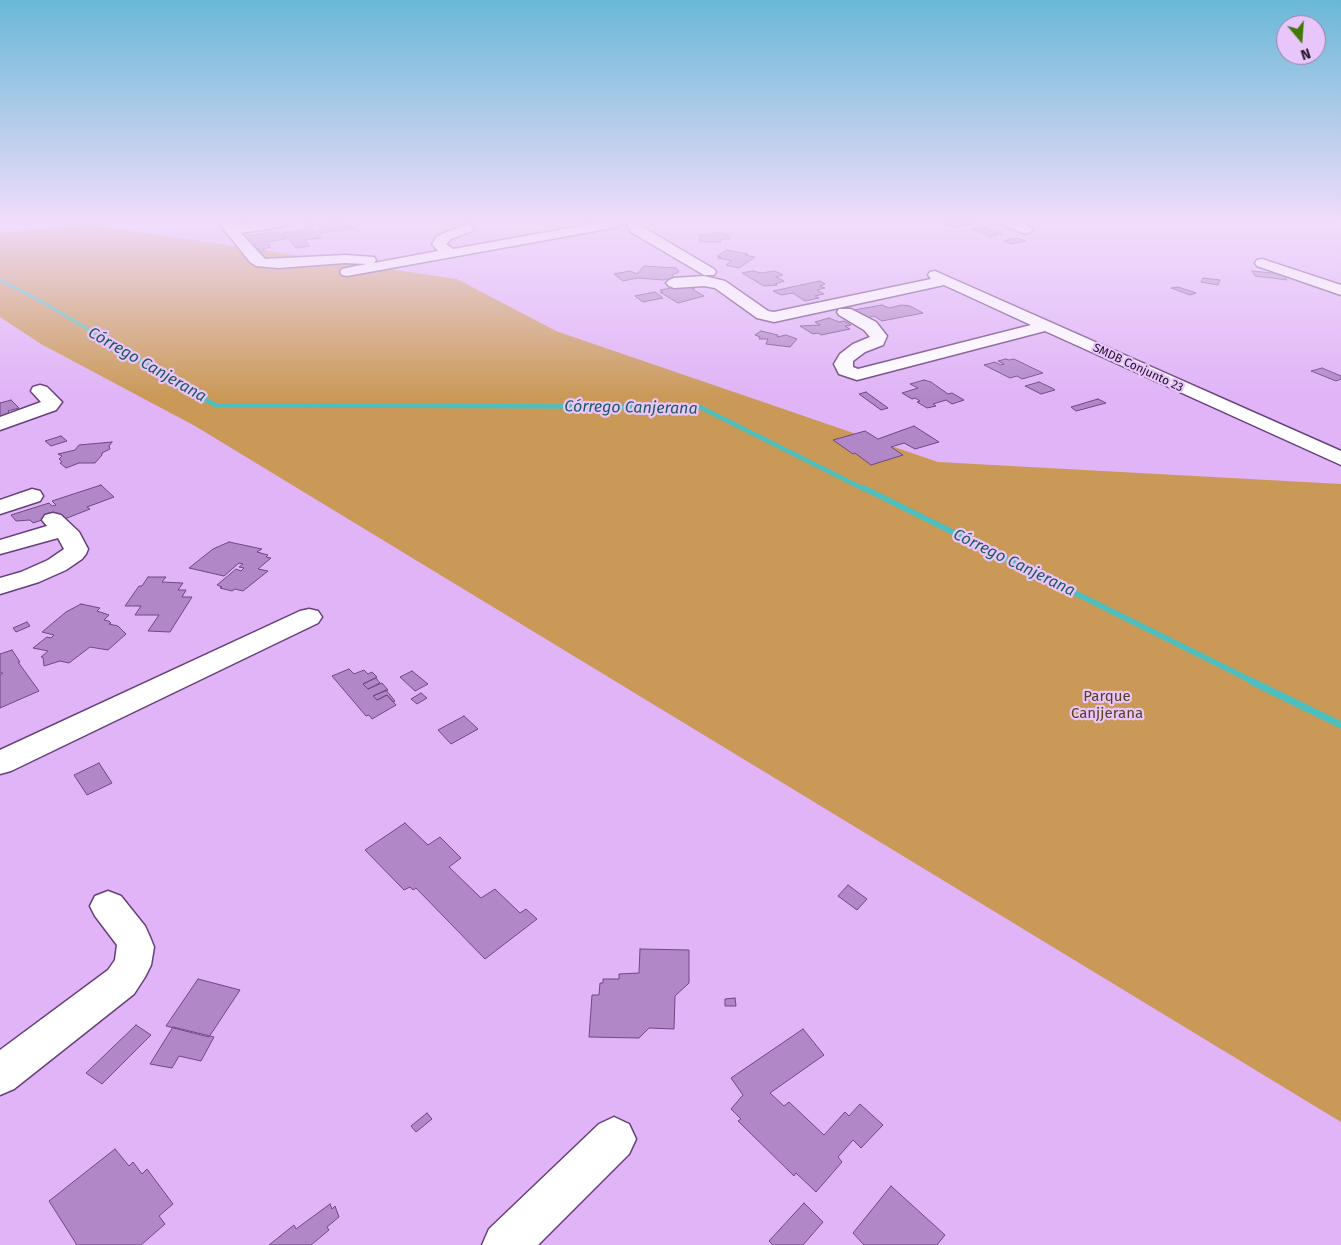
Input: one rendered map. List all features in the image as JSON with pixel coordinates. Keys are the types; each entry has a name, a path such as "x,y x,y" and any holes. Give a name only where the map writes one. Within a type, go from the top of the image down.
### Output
{"street":[{"name":"SMDB Conjunto 23","path":"674,283 702,281"},
{"name":"SMDB Conjunto 23","path":"705,281 720,284 763,315 774,317 923,281"},
{"name":"SMDB Conjunto 23","path":"949,281 1341,459"},
{"path":"1315,281 1341,290"},
{"path":"845,312 870,326 878,336 878,341 859,348 846,358 843,364 845,370 857,374 1046,326"},
{"path":"875,384 1024,340 1044,337 1074,338"},
{"path":"0,424 49,406 52,402 40,391"},
{"path":"0,506 32,496"},
{"path":"0,547 58,524 75,544 74,554 57,565 30,577 0,586"},
{"path":"0,763 309,617"},
{"path":"0,1075 121,982 132,966 136,947 132,937 108,906"},
{"path":"505,1245 614,1139"}],"green space":[{"name":"Parque Canjjerana","path":"0,281 461,281 556,331 938,462 1341,484 1341,1122 195,426 41,344 0,317"}],"building":[{"path":"756,281 784,281 775,284 777,285 764,286"},
{"path":"820,281 825,284 820,286 825,288 817,290 824,294 815,296 819,298 805,301 793,293 781,295 773,291"},
{"path":"1201,281 1220,281 1218,285"},
{"path":"689,285 704,296 678,303 660,292 663,292 660,290"},
{"path":"1178,287 1196,293 1190,295 1171,288"},
{"path":"655,292 663,298 643,302 635,296"},
{"path":"882,305 889,308 902,305 910,306 923,313 882,321 874,316 867,318 854,310"},
{"path":"829,318 839,322 844,321 851,325 845,326 850,329 821,335 818,333 813,334 800,326 820,325 815,322"},
{"path":"761,331 778,335 777,337 786,335 797,339 790,347 766,344 768,339 759,339 760,337 755,335"},
{"path":"1014,359 1043,373 1022,379 1017,376 1010,378 984,365 995,362 1001,365 1004,364 998,361"},
{"path":"1322,368 1341,376 1341,379 1336,381 1311,371"},
{"path":"924,380 931,382 948,394 952,393 964,400 952,404 946,400 933,404 936,406 927,408 917,402 920,401 915,398 912,399 902,393 918,388 910,384"},
{"path":"1039,382 1055,390 1041,394 1025,386"},
{"path":"866,392 888,408 881,410 859,394"},
{"path":"1098,399 1106,403 1076,411 1071,407"},
{"path":"11,400 19,408 8,411 13,416 0,420 0,403"},
{"path":"914,426 939,442 915,449 904,443 891,447 903,455 871,465 833,440 865,431 878,439"},
{"path":"61,436 67,441 51,446 45,441"},
{"path":"112,442 109,446 110,449 102,453 95,463 79,463 66,468 60,463 62,462 59,459 62,456 58,454 75,450 79,445"},
{"path":"101,485 114,497 87,507 90,509 62,520 57,515 33,523 30,520 16,521 11,515 49,503 52,506 56,505 52,501"},
{"path":"229,542 262,549 257,552 268,555 266,557 271,558 258,569 268,571 243,591 235,589 232,591 220,588 222,587 217,585 236,569 241,571 244,568 239,567 243,564 239,563 224,576 189,568 213,549"},
{"path":"148,577 166,577 162,582 183,583 178,590 186,590 182,597 192,597 170,632 148,631 159,615 135,615 141,606 125,606"},
{"path":"81,604 100,608 97,611 109,615 104,620 109,621 111,623 109,624 118,626 126,634 108,650 90,647 69,663 60,661 44,666 43,657 41,657 48,651 33,648 47,637 51,638 54,635 42,632 66,612"},
{"path":"27,622 30,626 16,632 13,628"},
{"path":"12,650 20,662 18,662 39,691 0,708 0,675 3,673 0,673 0,654"},
{"path":"349,669 354,674 364,670 368,674 372,672 377,677 363,684 368,689 382,683 388,690 373,696 377,700 387,695 396,705 372,719 369,715 366,716 332,676"},
{"path":"412,671 428,684 415,691 400,677"},
{"path":"376,678 380,683 368,689 363,684"},
{"path":"386,690 395,701 393,702 387,695 377,700 373,696"},
{"path":"421,693 427,698 417,704 411,699"},
{"path":"464,716 478,729 451,744 438,730"},
{"path":"99,763 112,783 87,795 74,775"},
{"path":"405,823 428,845 440,837 461,858 449,867 481,898 495,889 520,913 526,909 537,919 485,959 416,888 413,890 410,887 404,890 365,850"},
{"path":"848,885 867,899 857,910 838,896"},
{"path":"640,949 689,950 689,983 675,996 674,1029 649,1028 639,1038 589,1037 592,995 599,995 600,983 603,983 603,979 619,979 619,974 639,973"},
{"path":"198,979 240,990 209,1037 166,1026"},
{"path":"735,998 736,1006 725,1006 725,999"},
{"path":"136,1025 151,1035 102,1084 86,1073"},
{"path":"173,1027 214,1037 201,1061 179,1056 172,1068 150,1064"},
{"path":"803,1029 824,1055 770,1093 784,1106 789,1102 824,1135 845,1112 849,1116 860,1104 883,1125 861,1148 853,1140 838,1157 842,1162 816,1192 796,1173 794,1176 738,1121 741,1119 731,1109 743,1095 731,1078"},
{"path":"427,1113 432,1119 416,1132 411,1126"},
{"path":"115,1149 129,1166 133,1162 142,1174 147,1169 173,1204 159,1216 165,1224 141,1245 77,1245 49,1201"},
{"path":"891,1186 945,1235 937,1245 864,1245 853,1233"},
{"path":"804,1203 823,1222 803,1245 773,1245 769,1241"},
{"path":"330,1204 332,1209 335,1206 339,1217 327,1227 329,1230 311,1245 269,1245 294,1225 296,1229"}],"waterway":[{"name":"Córrego Canjerana","path":"2,281 39,300 106,340"},
{"name":"Córrego Canjerana","path":"104,339 215,405 700,407 866,490"},
{"name":"Córrego Canjerana","path":"864,488 1254,682"},
{"name":"Córrego Canjerana","path":"1251,681 1341,725"}]}
